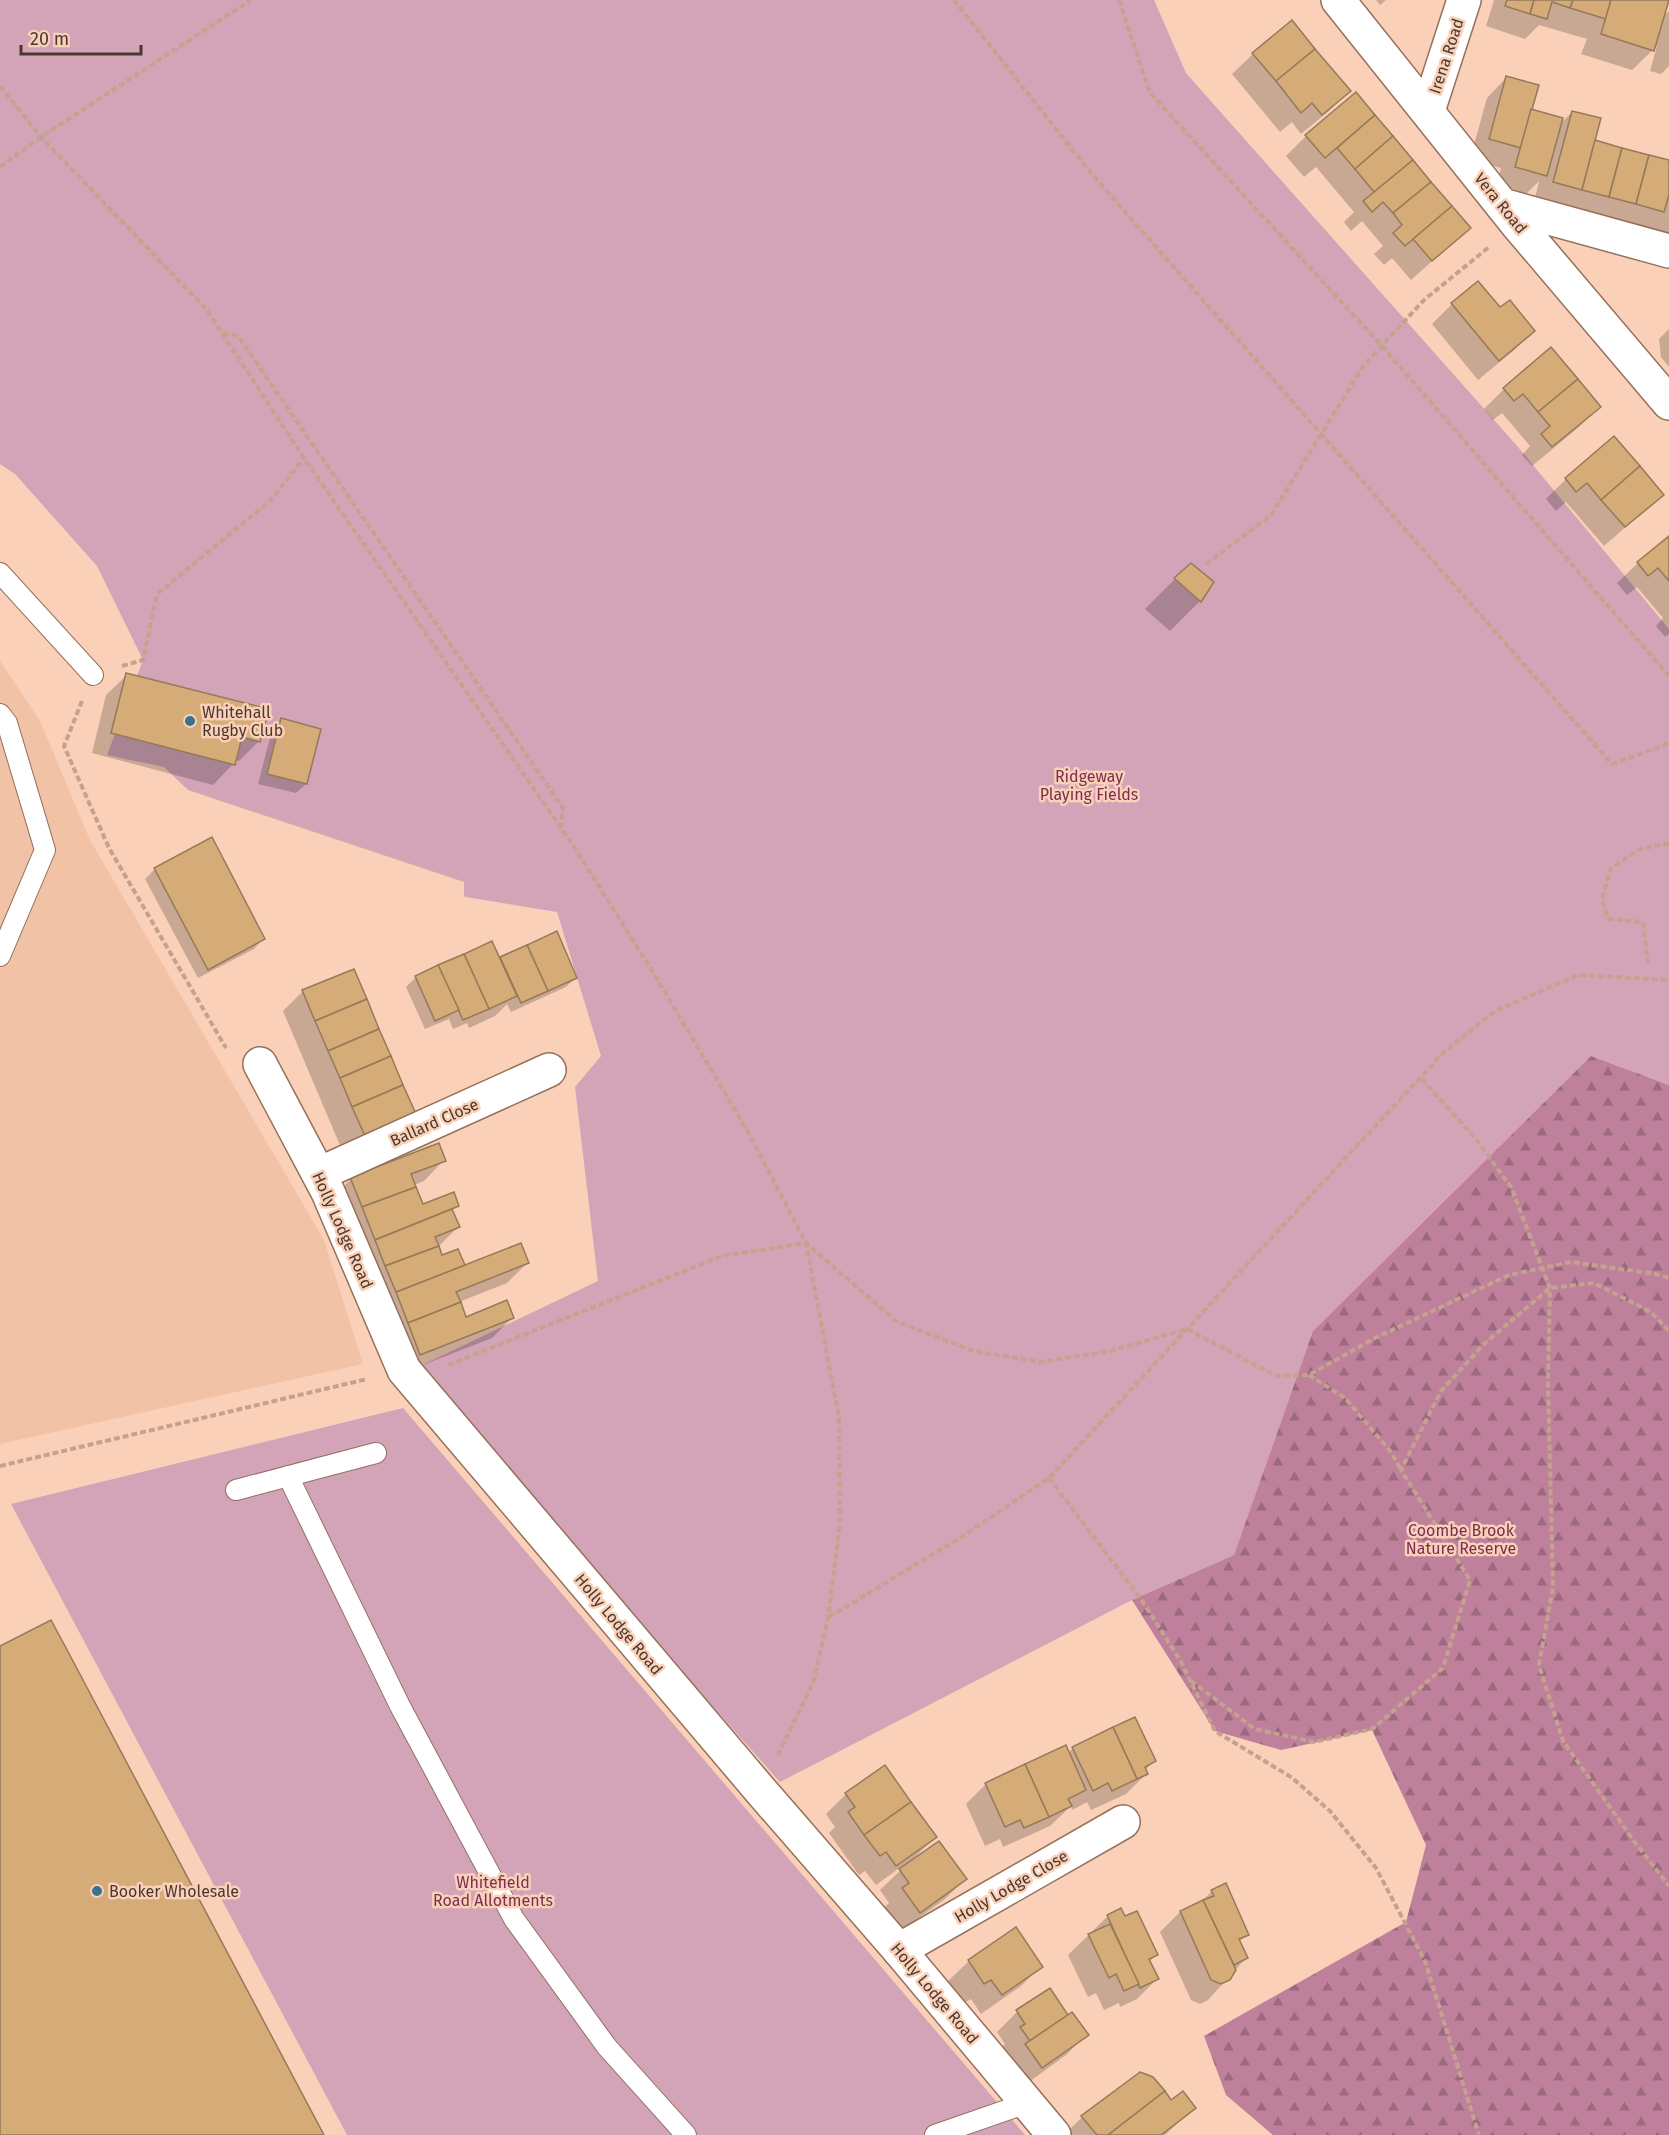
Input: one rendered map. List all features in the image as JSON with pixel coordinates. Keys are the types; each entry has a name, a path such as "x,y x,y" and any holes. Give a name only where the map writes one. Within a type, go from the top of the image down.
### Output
{"street":[{"name":"Vera Road","path":"1338,0 1510,214 1669,403"},
{"name":"Irena Road","path":"1428,111 1464,0"},
{"path":"1510,214 1669,250"},
{"name":"Holly Lodge Road","path":"260,1064 328,1192 404,1370 761,1791 900,1950 1054,2135"},
{"name":"Ballard Close","path":"319,1174 549,1070"},
{"name":"Holly Lodge Close","path":"900,1950 1123,1822"}],"lane":[{"path":"0,573 93,675"},
{"path":"0,714 7,723 45,850 0,956"},
{"path":"236,1490 376,1453"},
{"path":"288,1476 400,1706 514,1919 607,2048 686,2135"},
{"path":"935,2135 1027,2103"}],"path":[{"path":"0,167 41,137 251,0"},
{"path":"954,0 1090,172 1612,765 1662,746 1669,741"},
{"path":"1119,0 1150,93 1381,345 1669,676"},
{"path":"0,86 41,137 207,310 304,458 561,826 656,977 742,1122 806,1243 839,1417 840,1524 828,1618 813,1683 761,1791"},
{"path":"1206,564 1271,515 1364,365 1424,300 1510,214"},
{"path":"222,333 238,336 563,808 561,826"},
{"path":"260,1064 240,1070 211,1023 109,848 64,746 93,675 143,660 158,594 270,501 304,458"},
{"path":"1648,964 1643,922 1608,919 1602,899 1611,868 1640,849 1669,843"},
{"path":"828,1618 960,1538 1050,1478 1422,1079 1444,1052 1495,1011 1578,975 1669,980"},
{"path":"1422,1079 1475,1138 1511,1187 1550,1288 1548,1384 1553,1587 1539,1665 1563,1741 1669,1886"},
{"path":"0,1466 404,1370 436,1370 722,1256 806,1243 896,1321 973,1351 1040,1362 1110,1351 1187,1329 1275,1376 1309,1375 1375,1338 1509,1275 1570,1262 1656,1274 1669,1278"},
{"path":"1401,1470 1441,1391 1485,1344 1550,1288 1594,1283 1651,1312 1669,1331"},
{"path":"1191,1681 1255,1729 1314,1742 1372,1729 1443,1668 1470,1580 1391,1452 1345,1398 1309,1375"},
{"path":"1050,1478 1142,1599 1180,1660 1215,1731 1291,1777 1330,1811 1376,1868 1425,1961 1479,2135"}],"shaded area":[{"path":"0,661 40,721 90,840 324,1240 363,1364 0,1444"}],"green space":[{"name":"Ridgeway Playing Fields","path":"0,0 1154,0 1186,73 1518,447 1669,629 1669,1085 1591,1056 1313,1331 1234,1555 1132,1600 780,1782 412,1370 598,1281 575,1087 601,1056 557,912 466,897 464,896 464,882 188,790 164,767 107,755 143,660 97,566 15,474 0,464"},
{"name":"Coombe Brook Nature Reserve","path":"1591,1056 1669,1085 1669,2135 1273,2135 1226,2095 1204,2036 1406,1922 1426,1845 1372,1730 1281,1750 1215,1731 1132,1600 1234,1555 1313,1331"},
{"name":"Whitefield Road Allotments","path":"403,1408 1025,2135 347,2135 11,1504"}],"building":[{"path":"1507,0 1534,0 1530,14 1505,6"},
{"path":"1534,0 1573,0 1570,8 1552,2 1547,19 1530,14"},
{"path":"1573,0 1611,0 1606,19 1570,8"},
{"path":"1611,0 1669,0 1654,51 1601,34"},
{"path":"1292,20 1315,49 1276,81 1252,53"},
{"path":"1315,49 1351,91 1322,115 1312,103 1301,113 1276,81"},
{"path":"1506,76 1539,85 1521,148 1489,139"},
{"path":"1356,92 1375,115 1325,158 1305,135"},
{"path":"1531,109 1563,118 1547,176 1515,167"},
{"path":"1572,111 1601,118 1582,190 1553,182"},
{"path":"1375,115 1393,136 1355,169 1337,148"},
{"path":"1393,136 1413,160 1374,192 1355,169"},
{"path":"1595,140 1622,148 1609,197 1582,190"},
{"path":"1622,148 1649,155 1636,204 1609,197"},
{"path":"1649,155 1669,160 1669,195 1664,212 1636,204"},
{"path":"1413,160 1431,182 1393,213 1383,202 1372,212 1363,201"},
{"path":"1431,182 1452,206 1405,246 1393,233 1402,225 1393,213"},
{"path":"1452,206 1471,228 1432,261 1413,239"},
{"path":"1478,281 1500,307 1510,300 1535,331 1499,361 1451,303"},
{"path":"1551,347 1578,379 1538,412 1523,394 1514,401 1503,388"},
{"path":"1578,379 1601,407 1552,447 1541,434 1550,426 1538,412"},
{"path":"1614,436 1640,466 1601,500 1587,483 1576,492 1565,478"},
{"path":"1640,466 1664,495 1625,527 1601,500"},
{"path":"1669,536 1669,581 1658,568 1648,576 1637,562"},
{"path":"1191,563 1214,582 1201,602 1174,578"},
{"name":"Whitehall Rugby Club","path":"126,673 269,709 260,742 242,737 235,765 111,733"},
{"path":"281,718 321,729 307,784 267,774"},
{"path":"212,837 265,939 208,970 154,868"},
{"path":"557,931 577,978 548,991 527,945"},
{"path":"492,941 517,996 489,1009 464,954"},
{"path":"527,945 548,991 521,1003 500,957"},
{"path":"464,954 489,1009 463,1020 438,965"},
{"path":"438,965 459,1010 435,1021 415,976"},
{"path":"354,969 367,999 315,1021 302,990"},
{"path":"367,999 379,1029 328,1051 315,1021"},
{"path":"379,1029 391,1056 340,1078 328,1051"},
{"path":"391,1056 403,1085 352,1107 340,1078"},
{"path":"403,1085 417,1116 366,1138 352,1107"},
{"path":"439,1143 446,1161 411,1174 416,1187 362,1207 350,1177"},
{"path":"416,1187 423,1204 454,1192 459,1206 375,1240 362,1207"},
{"path":"452,1209 460,1227 435,1237 439,1246 385,1266 375,1240"},
{"path":"521,1243 529,1263 456,1292 461,1302 408,1323 396,1292"},
{"path":"439,1246 442,1255 458,1249 465,1265 396,1292 385,1266"},
{"path":"507,1300 514,1318 420,1355 408,1323 461,1302 466,1317"},
{"name":"Booker Wholesale","path":"51,1620 324,2135 0,2135 0,1646"},
{"path":"1135,1717 1156,1761 1145,1767 1148,1774 1137,1779 1113,1727"},
{"path":"1113,1727 1137,1779 1112,1791 1108,1783 1093,1791 1072,1747"},
{"path":"1066,1745 1086,1790 1068,1799 1072,1806 1049,1817 1025,1764"},
{"path":"1025,1764 1049,1817 1024,1828 1020,1820 1005,1827 985,1783"},
{"path":"885,1765 911,1802 864,1835 848,1812 855,1807 845,1793"},
{"path":"911,1802 937,1837 896,1866 886,1852 880,1856 864,1835"},
{"path":"939,1841 967,1879 920,1913 902,1888 909,1883 899,1869"},
{"path":"1226,1883 1249,1935 1239,1939 1248,1958 1234,1965 1203,1900 1214,1896 1211,1890"},
{"path":"1203,1900 1236,1970 1230,1980 1221,1984 1211,1980 1180,1911"},
{"path":"1121,1908 1125,1916 1137,1911 1158,1955 1149,1959 1159,1979 1140,1988 1107,1915"},
{"path":"1110,1924 1139,1984 1124,1991 1116,1974 1109,1978 1088,1934"},
{"path":"1016,1927 1043,1967 1002,1995 991,1980 984,1984 968,1960"},
{"path":"1050,1988 1068,2015 1030,2041 1020,2027 1025,2024 1016,2010"},
{"path":"1072,2012 1089,2035 1042,2068 1025,2044"},
{"path":"1140,2072 1153,2077 1165,2091 1108,2135 1097,2135 1081,2116"},
{"path":"1165,2091 1171,2100 1183,2091 1196,2108 1161,2135 1108,2135"}],"place":[{"name":"Whitehall Rugby Club","path":"190,721"},
{"name":"Booker Wholesale","path":"97,1891"}]}
